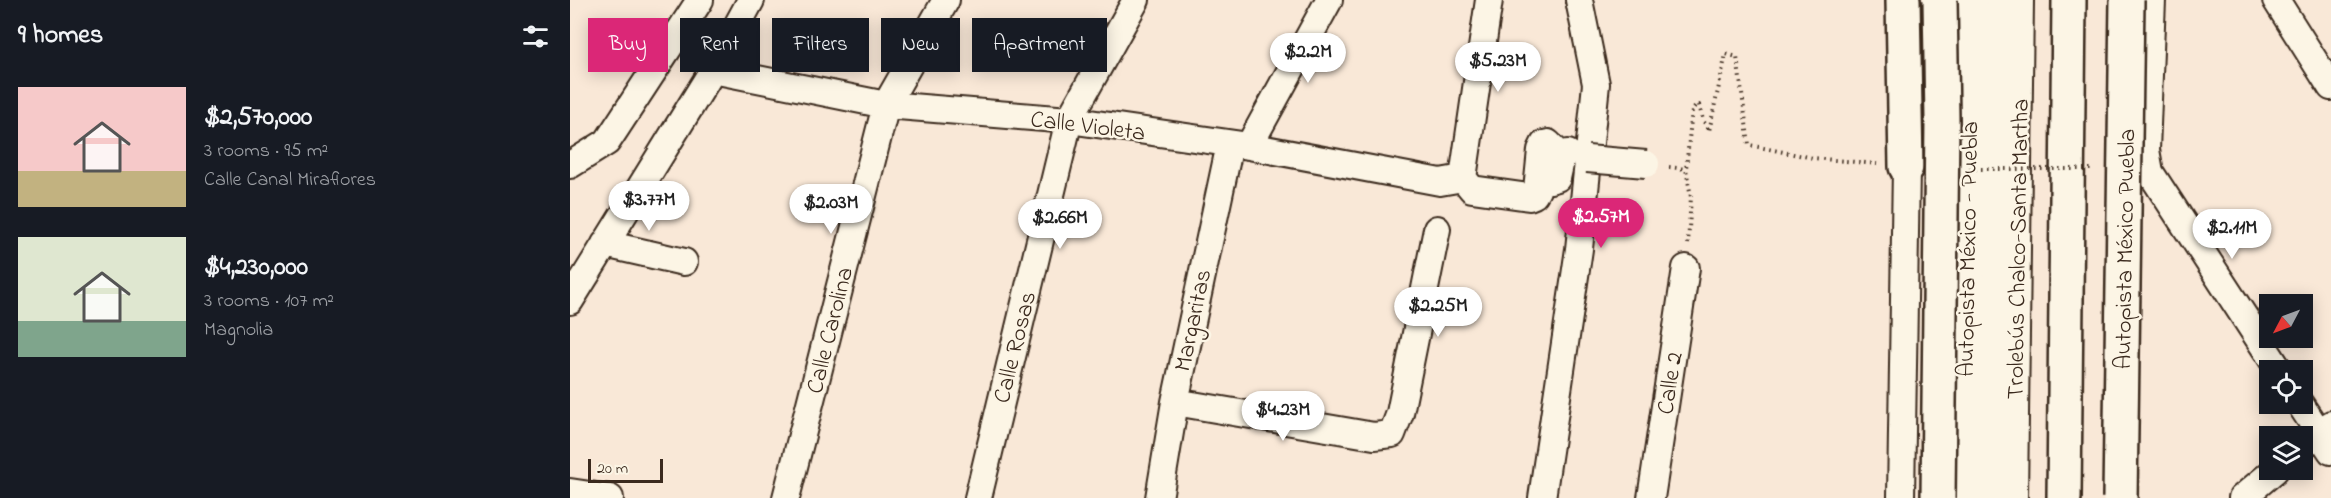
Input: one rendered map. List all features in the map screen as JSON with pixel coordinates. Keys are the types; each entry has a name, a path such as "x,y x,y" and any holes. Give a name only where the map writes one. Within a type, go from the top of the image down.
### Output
{"highway":[{"path":"1903,0 1906,167"},
{"path":"1938,498 1942,120 1940,0"},
{"name":"Autopista México - Puebla","path":"1964,498 1970,0"},
{"path":"2064,498 2069,0"},
{"name":"Autopista México Puebla","path":"2121,498 2127,0"}],"street":[{"path":"741,18 751,0"},
{"name":"Calle Carolina","path":"786,498 886,105 946,0"},
{"name":"Calle Rosas","path":"978,498 1069,120 1136,0"},
{"name":"Margaritas","path":"1159,498 1175,402 1239,145 1329,0"},
{"path":"1489,0 1467,159 1462,178 1472,189 1529,197 1534,195 1537,190 1541,150 1544,144 1548,143 1554,150 1548,175 1551,180 1557,178 1562,156 1646,164"},
{"path":"1542,498 1579,249 1596,84 1579,0"},
{"path":"1991,498 1995,0"},
{"name":"Trolebús Chalco-Santa Martha","path":"2014,498 2020,0"},
{"path":"2152,0 2146,150 2150,172 2272,360"},
{"path":"2276,0 2331,87"},
{"path":"570,165 607,142 695,2"},
{"path":"570,301 712,72"},
{"name":"Calle Violeta","path":"723,72 886,105 1069,120 1239,145 1440,182 1462,178"},
{"path":"1901,498 1906,167"},
{"path":"1175,402 1374,436 1392,434 1400,413 1437,229"},
{"path":"605,244 684,262"},
{"name":"Calle 2","path":"1651,498 1686,268"},
{"path":"2306,414 2321,438"},
{"path":"2242,498 2263,480"},
{"path":"570,492 610,498"}],"path":[{"path":"1686,268 1691,197 1686,169 1692,110 1696,105 1700,105 1703,120 1709,131 1726,54 1737,57 1749,145 1813,158 1906,167"},
{"path":"1961,169 2091,169"}]}
